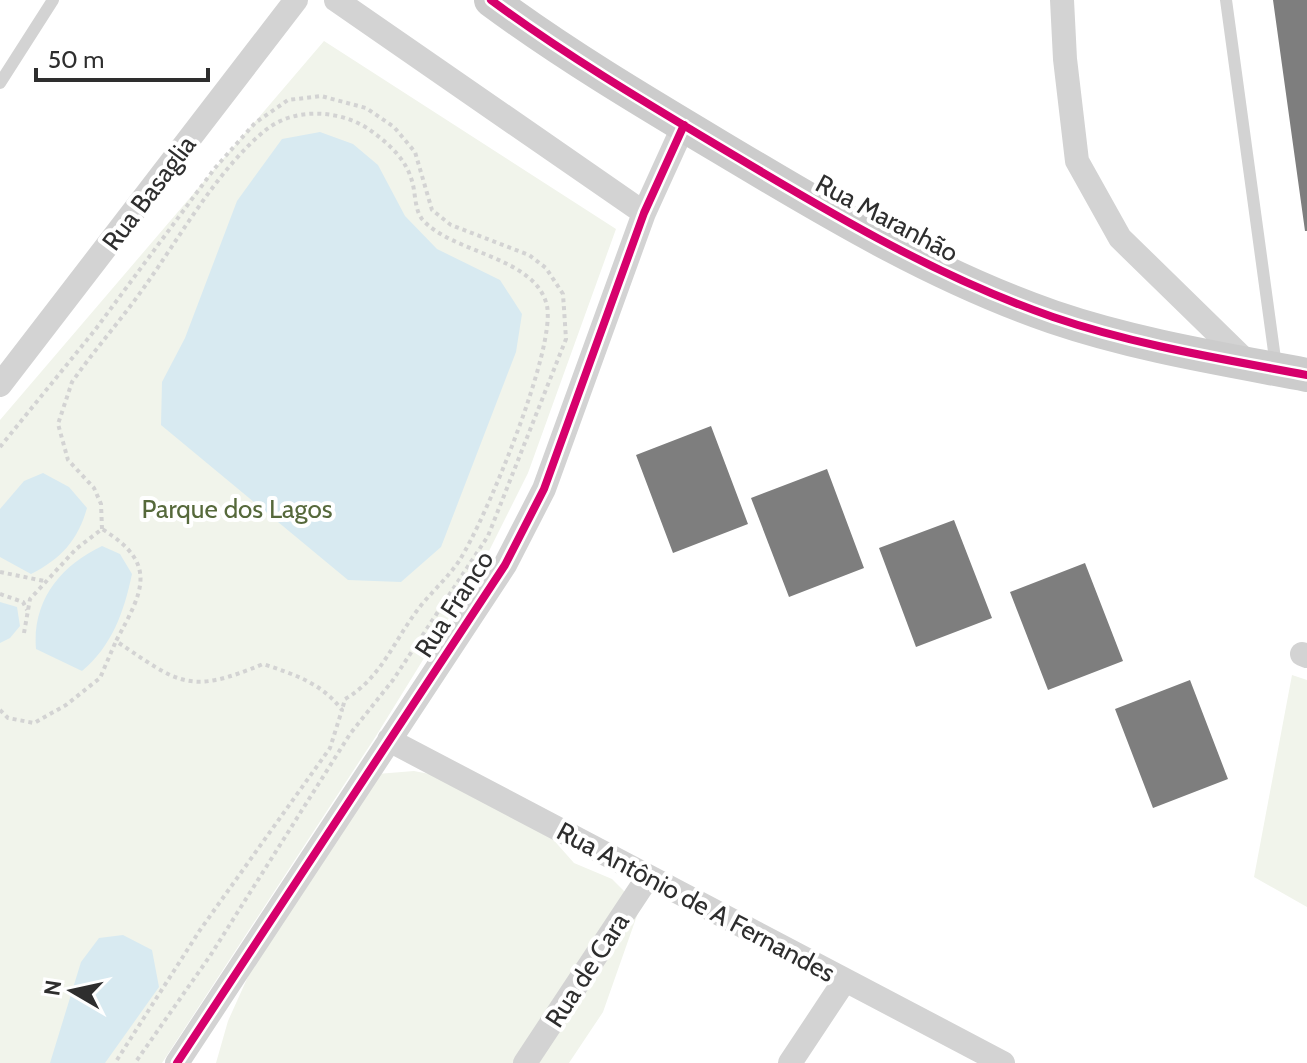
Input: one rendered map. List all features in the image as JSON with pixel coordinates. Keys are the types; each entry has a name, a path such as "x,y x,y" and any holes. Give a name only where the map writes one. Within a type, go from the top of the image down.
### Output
{"main road":[{"name":"Rua Maranhão","path":"491,0 684,125 856,228 946,273 1054,318 1277,369"}],"street":[{"name":"Rua Basaglia","path":"0,385 296,0"},
{"path":"336,0 644,213"},
{"path":"1062,0 1065,59 1077,161 1120,238 1277,369"},
{"name":"Rua Franco","path":"177,1063 505,565 544,489 644,213 684,125"},
{"name":"Rua Antônio de A Fernandes","path":"389,740 1003,1063"},
{"name":"Rua de Cara","path":"525,1063 648,877"},
{"path":"790,1063 845,980"}],"lane":[{"path":"0,83 53,0"},
{"path":"1226,0 1277,369"}],"path":[{"path":"0,447 95,330 215,168 255,123 288,100 321,96 366,108 394,127 415,152 432,210 451,225 529,255 546,268 563,294 566,339 488,536 393,680 350,734 210,956 135,1063"},
{"path":"102,529 101,504 94,488 68,460 58,424 72,382 236,160 269,128 302,115 342,114 372,131 401,157 411,178 420,216 440,235 503,261 533,281 547,305 547,344 508,452 459,560 415,613 386,661 360,690 345,699 330,748 200,930 115,1063"},
{"path":"24,633 30,599 44,581 102,529"},
{"path":"0,710 8,718 34,723 66,705 100,678 136,603 141,572 128,545 102,529"},
{"path":"0,572 44,581"},
{"path":"0,594 23,602 28,612"},
{"path":"116,641 186,683 223,681 263,664 299,675 331,696 342,710"}],"green space":[{"name":"Parque dos Lagos","path":"324,41 616,229 528,473 484,561 376,736 162,1063 0,1063 0,420"},
{"path":"1292,675 1307,680 1307,907 1254,877"},
{"path":"414,771 450,778 551,837 574,863 612,879 640,907 603,1012 569,1063 216,1063 228,1021 259,952 377,774"}],"shaded area":[{"path":"320,132 353,144 378,165 405,216 437,249 500,280 522,314 516,352 441,547 401,582 348,580 161,425 162,382 185,338 237,201 282,139"},
{"path":"43,473 69,487 87,508 79,530 67,547 51,562 31,574 0,557 0,509 24,481"},
{"path":"102,546 120,554 132,574 125,602 109,639 82,671 36,649 36,632 39,615 52,587 73,564"},
{"path":"0,602 17,607 20,626 10,638 0,643"},
{"path":"123,935 152,950 159,987 105,1063 50,1063 81,962 99,938"}],"building":[{"path":"1273,0 1307,0 1307,231 1305,231"},
{"path":"711,426 748,524 673,553 636,455"},
{"path":"827,469 864,568 789,597 751,498"},
{"path":"954,520 992,618 916,647 879,548"},
{"path":"1085,563 1123,661 1048,690 1010,592"},
{"path":"1190,680 1228,779 1153,808 1115,709"}],"cycle path":[{"path":"491,0 611,81 773,179 890,245 970,284 1053,317 1115,336 1307,375"},
{"path":"177,1063 505,565 544,489 644,213 684,125"}]}
